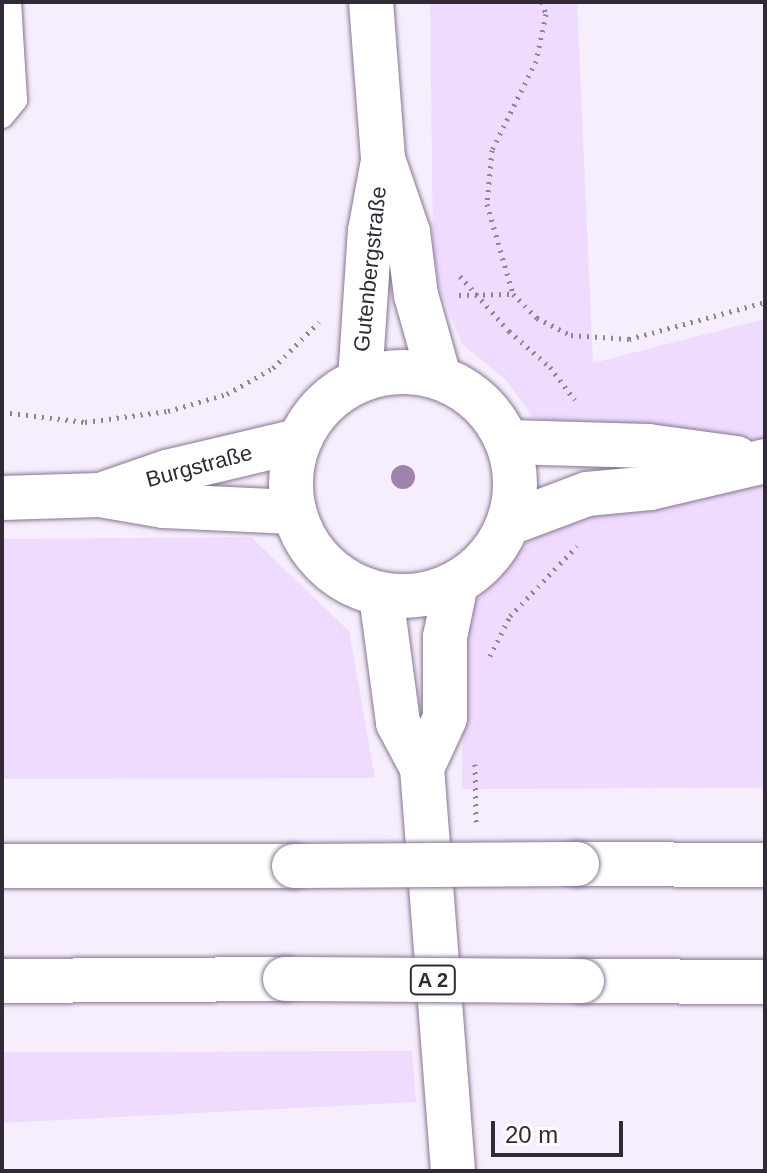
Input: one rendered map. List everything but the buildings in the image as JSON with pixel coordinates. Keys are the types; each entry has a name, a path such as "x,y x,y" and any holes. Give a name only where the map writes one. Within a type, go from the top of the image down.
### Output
{"main road":[{"name":"Gutenbergstraße","path":"360,380 364,301 383,159 371,2"},
{"name":"Gutenbergstraße","path":"383,159 408,232 416,295 439,377"},
{"path":"399,371 439,377 468,391 492,413 508,442 517,482 510,523 489,558 456,584 420,596 381,595 351,584 325,566 306,542 293,512 290,476 298,441 323,404 360,380 399,371"},
{"name":"Burgstraße","path":"100,495 167,472 298,441"},
{"path":"508,442 648,446 763,461"},
{"path":"510,523 587,494 650,488 763,461"},
{"name":"Burgstraße","path":"2,498 100,495 164,506 293,512"},
{"path":"422,768 445,718 445,637 456,584"},
{"path":"381,595 398,723 422,768 453,1171"},
{"path":"2,866 765,865"},
{"name":"A 2","path":"2,981 765,982"}],"lane":[{"path":"2,116 15,100 9,2"}],"path":[{"path":"542,2 546,14 536,61 492,150 488,190 487,204 513,294 537,318 571,335 629,339 765,302"},
{"path":"452,261 476,294 550,367 581,408 583,446"},
{"path":"416,295 513,294"},
{"path":"2,412 85,422 168,411 227,394 273,368 329,312 364,301"},
{"path":"487,663 510,616 583,538 587,494"},
{"path":"474,757 476,837"}],"shaded area":[{"path":"430,2 577,2 593,363 765,319 765,788 462,789 463,635 475,603 540,528 615,505 603,431 533,417 505,379 462,344 439,287 433,248"},
{"path":"251,537 349,631 375,778 2,779 2,539"},
{"path":"412,1051 416,1102 2,1123 2,1052"}]}
